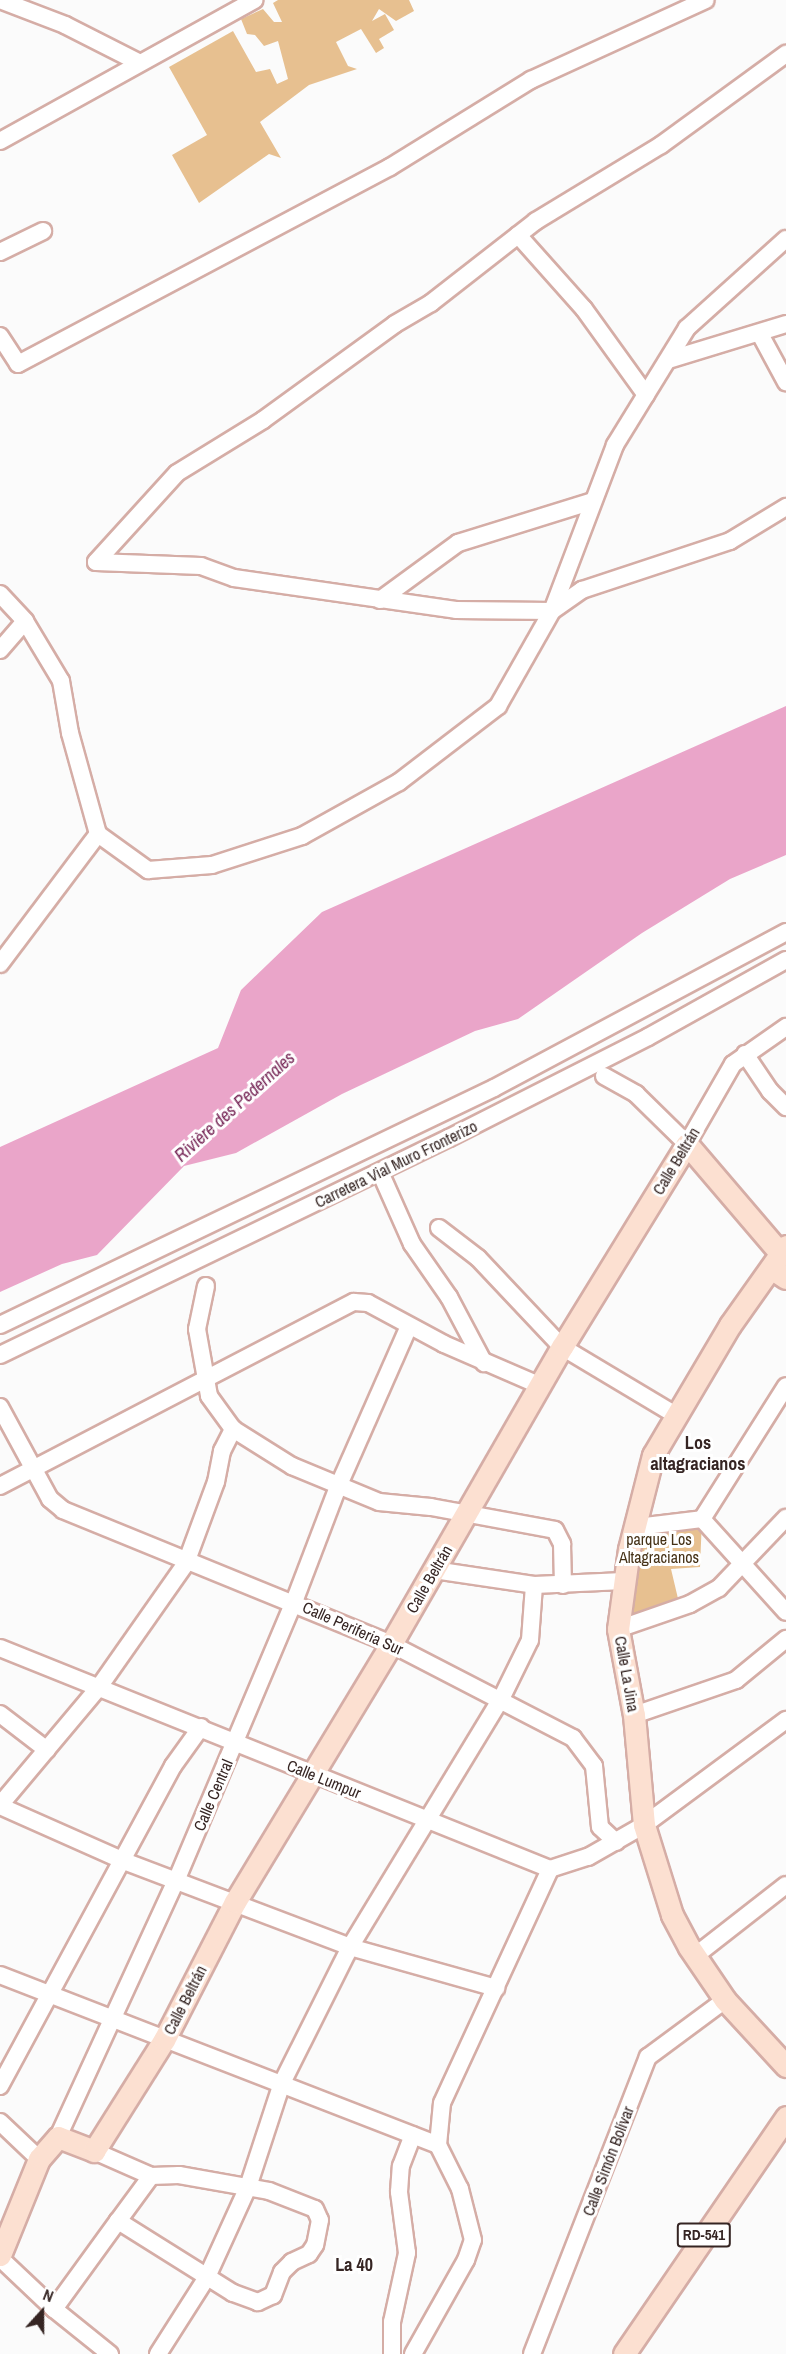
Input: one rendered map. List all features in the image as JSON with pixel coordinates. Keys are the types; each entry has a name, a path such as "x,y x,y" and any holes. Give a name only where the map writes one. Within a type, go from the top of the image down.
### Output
{"main road":[{"path":"687,1144 781,1261"},
{"name":"Calle Beltrán","path":"94,2151 164,2040 235,1902 391,1644 562,1347 687,1144"},
{"name":"Calle La Jina","path":"781,1261 674,1414 653,1455 624,1581 618,1629 634,1714 644,1825 672,1915 695,1956 725,2000 786,2066"},
{"name":"RD-541","path":"624,2354 786,2117"},
{"path":"58,2137 94,2151"},
{"name":"Calle Central","path":"0,2256 39,2159 58,2137"}],"street":[{"path":"0,0 65,25 140,63"},
{"path":"0,141 254,0"},
{"path":"0,336 18,364 390,167 531,80 706,0"},
{"path":"786,54 661,145 518,235 430,303 395,324 263,420 177,473 96,562 201,566 234,578 456,610 552,611 582,590 730,541 786,507"},
{"path":"0,252 43,231"},
{"path":"518,235 584,309 646,395"},
{"path":"0,594 25,621 61,681 70,733 98,834 148,870 212,865 302,836 399,782 498,706 552,611 615,445 687,328 786,239"},
{"path":"668,360 760,334 786,324"},
{"path":"760,334 786,382"},
{"path":"380,600 458,543 593,501"},
{"path":"0,650 25,621"},
{"path":"0,964 98,834"},
{"name":"Carretera Vial Muro Fronterizo","path":"0,1325 494,1088 786,932"},
{"name":"Carretera Vial Muro Fronterizo","path":"0,1355 380,1172 637,1043 786,960"},
{"name":"Calle Beltrán","path":"687,1144 733,1064 786,1027"},
{"path":"745,1054 786,1107"},
{"path":"604,1076 636,1094 687,1144"},
{"path":"380,1172 412,1244 449,1297 484,1363"},
{"path":"440,1228 478,1258 562,1347 674,1414"},
{"path":"206,1286 197,1329 212,1403 233,1429 292,1466 338,1487 379,1502 467,1514 555,1530 562,1544 563,1585"},
{"path":"0,1486 354,1302 368,1303 484,1363 541,1386"},
{"name":"Calle Central","path":"58,2137 176,1881 294,1602 338,1487 409,1326"},
{"path":"702,1519 786,1386"},
{"name":"Calle Periferia Sur","path":"0,1407 50,1499 63,1510 186,1563 294,1602 391,1644 573,1738 585,1749 594,1767 600,1827 616,1842"},
{"path":"233,1429 222,1450 216,1482 186,1563 99,1687 0,1806 124,1861 350,1947 496,1988"},
{"path":"618,1629 690,1604 719,1588 786,1518"},
{"path":"637,1527 702,1519"},
{"path":"702,1519 786,1612"},
{"path":"434,1570 534,1585 624,1581"},
{"path":"158,2354 207,2277 248,2187 282,2083 350,1947 425,1820 501,1699 530,1640 534,1585"},
{"path":"634,1714 736,1680 786,1639"},
{"name":"Calle Lumpur","path":"0,1648 550,1869"},
{"path":"0,1714 47,1750"},
{"path":"413,2354 466,2260 473,2240 460,2189 438,2145 442,2103 550,1869 588,1857 644,1825 786,1720"},
{"path":"0,2086 124,1861 173,1766 201,1727"},
{"path":"695,1956 786,1886"},
{"path":"0,1975 48,1996 282,2083 438,2145"},
{"name":"Calle Simón Bolívar","path":"532,2354 648,2057 725,2000"},
{"path":"0,2122 39,2159"},
{"path":"392,2354 392,2322 407,2253 399,2192 401,2166 413,2135"},
{"path":"94,2151 151,2176 179,2175 248,2187 315,2209 320,2220 315,2245 309,2254 292,2262 282,2272 268,2301 248,2300 118,2221"},
{"path":"54,2309 151,2176"},
{"path":"0,2256 54,2309 110,2354"}],"green space":[{"path":"278,0 409,0 414,11 396,21 379,9 372,21 385,14 394,30 379,39 384,48 376,53 361,29 336,42 348,66 357,69 309,85 260,122 281,158 269,154 199,203 172,155 207,135 169,67 233,31 256,72 270,69 277,84 288,79 278,41 264,46 255,35 247,34 241,19 263,9 274,22 282,22 273,3"},
{"name":"parque Los Altagracianos","path":"702,1519 700,1567 671,1569 680,1607 625,1627 637,1527"}],"water":[{"name":"Rivière des Pedernales","path":"786,706 786,855 730,879 642,933 518,1019 475,1031 342,1094 236,1153 184,1166 97,1255 62,1264 0,1292 0,1147 218,1048 241,990 322,912"}],"district":[{"name":"Los altagracianos","path":"698,1454"},
{"name":"La 40","path":"354,2265"}]}
